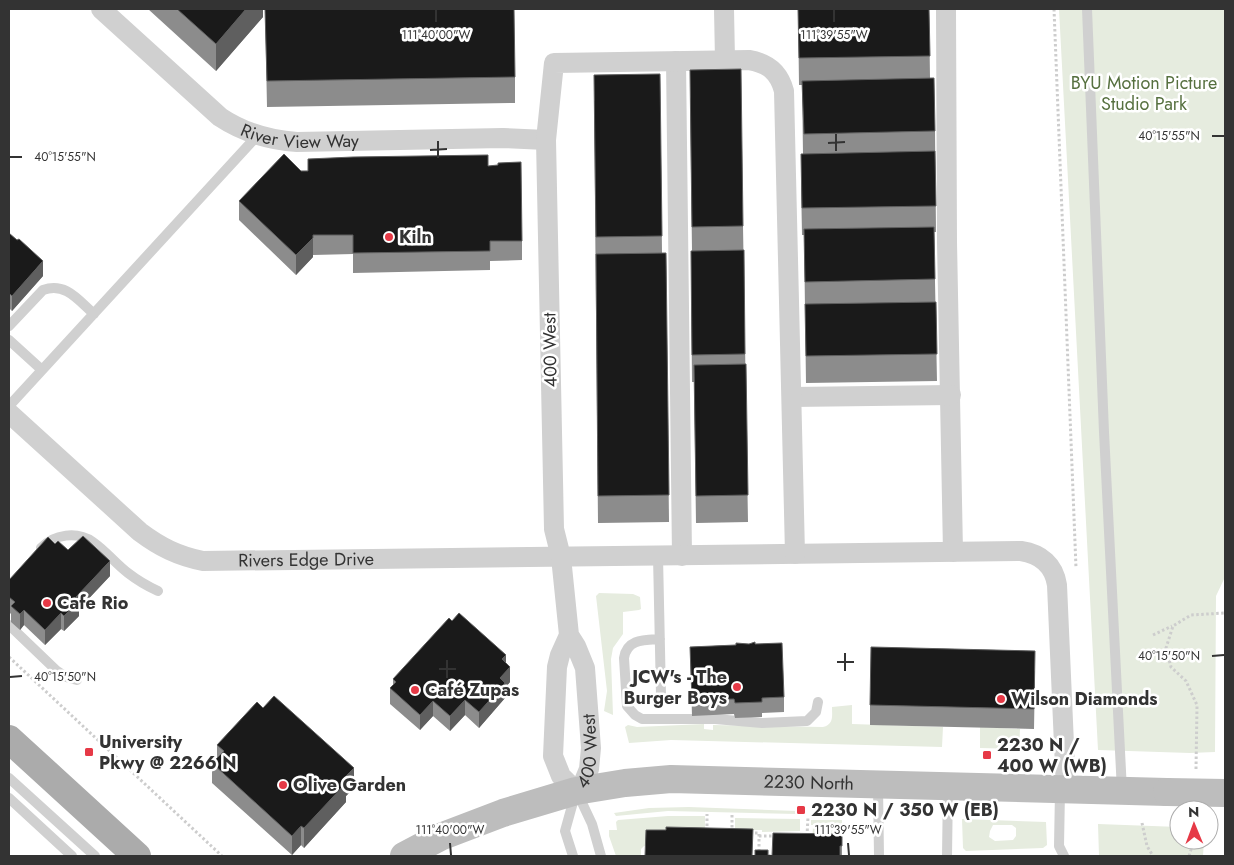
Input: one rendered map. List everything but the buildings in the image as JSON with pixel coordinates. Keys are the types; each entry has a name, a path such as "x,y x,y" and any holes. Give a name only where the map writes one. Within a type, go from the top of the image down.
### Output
{"main road":[{"path":"9,739 137,856"},
{"name":"2230 North","path":"404,856 440,837 503,813 576,791 625,783 671,779 1122,792 1225,793"}],"street":[{"name":"River View Way","path":"101,9 220,117 233,126 257,136 280,141 297,142 503,138 546,140"},
{"path":"724,9 725,60"},
{"path":"946,9 936,93 948,242 953,552"},
{"path":"682,556 676,61 725,60 749,60 768,65 794,95 788,245 795,554"},
{"name":"400 West","path":"569,635 557,667 553,756 561,776 576,791 584,781 589,769 590,748 584,668 576,646 569,635 561,557 554,529 546,140 554,63 676,61"},
{"path":"928,242 948,242"},
{"path":"788,245 808,244"},
{"path":"792,397 951,395"},
{"name":"Rivers Edge Drive","path":"9,413 140,532 156,544 173,553 202,561 1031,552 1040,556 1053,569 1057,585 1063,790"}],"lane":[{"path":"1086,9 1103,422 1122,792"},
{"path":"9,406 257,136"},
{"path":"9,326 43,290 56,287 70,292 94,314"},
{"path":"9,340 42,370"},
{"path":"32,557 44,545 58,537 67,535 86,538 94,542 136,579 158,590"},
{"path":"658,556 661,696"},
{"path":"9,625 57,671 66,677 77,680"},
{"path":"660,639 634,642 625,652 626,700 630,711 642,719 715,719 762,723 807,721 816,712 818,702"},
{"path":"9,778 94,856"},
{"path":"878,784 880,856"},
{"path":"947,856 948,787"},
{"path":"1063,790 1059,846 1064,856"},
{"path":"573,856 565,831 576,791"},
{"path":"576,791 592,824 600,856"},
{"path":"9,798 72,856"}],"path":[{"path":"1054,9 1076,575"},
{"path":"1153,634 1173,626 1191,615 1225,613"},
{"path":"1173,626 1166,648 1171,667 1186,681 1197,704 1196,772"},
{"path":"9,657 222,856"},
{"path":"707,838 708,814"},
{"path":"732,815 732,840"},
{"path":"798,836 808,836 808,817"},
{"path":"1142,823 1148,846 1153,856"},
{"path":"698,832 707,832"},
{"path":"732,833 759,833 759,836 780,836 780,842"},
{"path":"759,836 759,854 769,852 768,856"}],"green space":[{"name":"BYU Motion Picture Studio Park","path":"1059,9 1225,9 1225,577 1216,596 1215,752 1098,750"},
{"path":"599,593 633,594 640,597 641,609 623,612 623,634 613,648 611,659 613,715 604,711 607,691 596,596"},
{"path":"852,705 852,724 943,727 942,747 671,740 629,743 625,727 628,725 637,727 704,724 704,729 713,730 713,725 823,727 831,722 832,707"},
{"path":"980,727 1020,729 1019,749 980,748"},
{"path":"689,807 797,811 797,814 668,811 616,816 614,813 649,808"},
{"path":"668,816 705,816 705,830 644,846 641,849 641,856 616,856 609,836 609,830 617,830 616,822 618,820"},
{"path":"735,818 800,819 800,831 762,832 762,830 735,830"},
{"path":"962,819 1046,822 1047,845 1043,848 966,851 963,848","holes":["993,825 1012,825 1016,828 1016,836 1013,840 995,841 989,837"]},
{"path":"811,820 842,820 842,844 812,843 813,827 823,828 823,825 811,825"},
{"path":"1098,824 1169,827 1169,850 1203,850 1203,856 1099,856"}],"place":[{"name":"Kiln","path":"389,237"},
{"name":"Cafe Rio","path":"47,603"},
{"name":"JCW's - The Burger Boys","path":"737,687"},
{"name":"Café Zupas","path":"415,690"},
{"name":"Wilson Diamonds","path":"1001,699"},
{"name":"University Pkwy @ 2266 N","path":"89,752"},
{"name":"2230 N / 400 W (WB)","path":"987,755"},
{"name":"Olive Garden","path":"283,785"},
{"name":"2230 N / 350 W (EB)","path":"801,810"}]}
